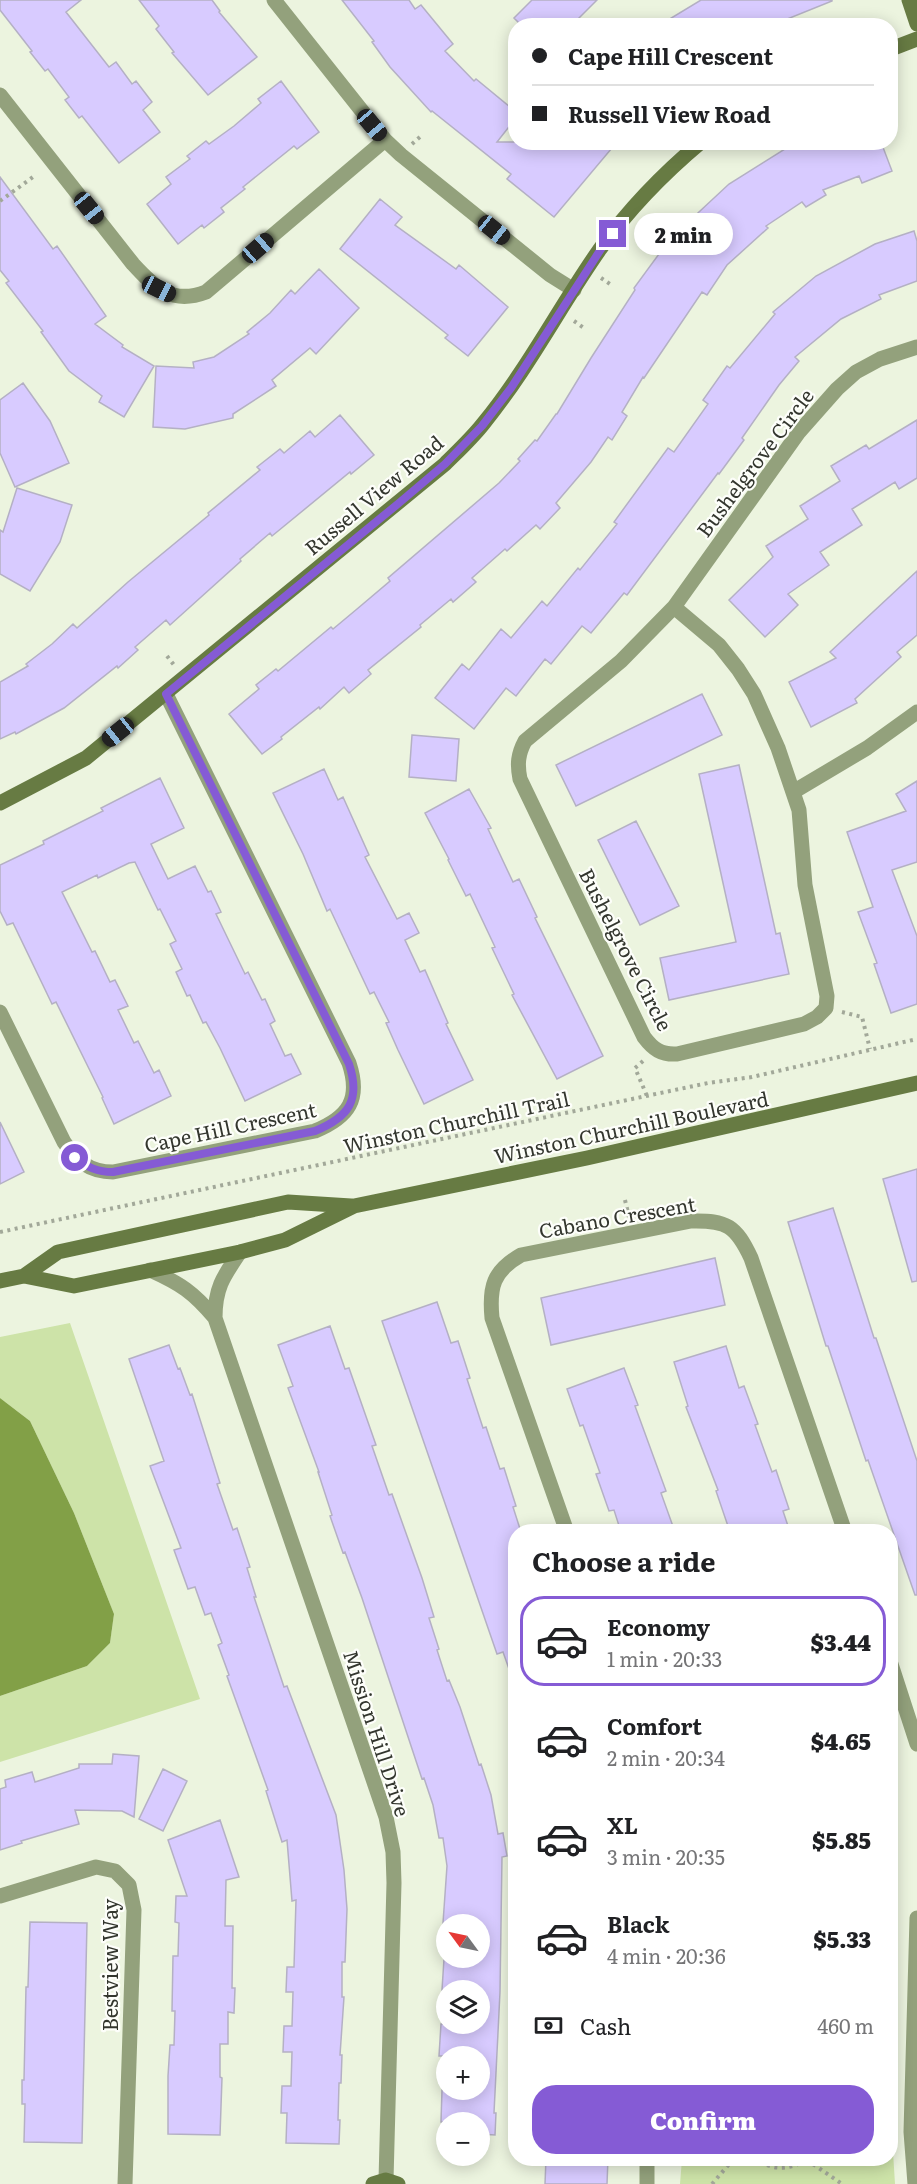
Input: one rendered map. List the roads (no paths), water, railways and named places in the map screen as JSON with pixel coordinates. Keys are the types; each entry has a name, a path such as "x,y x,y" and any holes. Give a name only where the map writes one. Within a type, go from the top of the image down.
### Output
{"main road":[{"path":"909,0 917,24"},
{"path":"898,46 917,39"},
{"name":"Russell View Road","path":"0,803 86,758 399,503 452,456 482,426 511,388 601,249 636,204 691,150"},
{"name":"Winston Churchill Boulevard","path":"0,1281 24,1276 74,1286 240,1252 285,1240 354,1206 587,1158 917,1083"},
{"name":"Winston Churchill Boulevard","path":"24,1276 58,1252 288,1202 354,1206"}],"street":[{"path":"274,0 385,140 550,275 574,290"},
{"path":"0,96 133,264 159,289 175,297 191,298 206,292 385,140"},
{"name":"Bushelgrove Circle","path":"794,792 799,810 805,885 826,985 826,1008 817,1017 804,1024 677,1054 656,1051 639,1026 520,779 519,752 525,741 621,661 674,607 800,432 837,389 856,372 880,359 917,347"},
{"path":"674,607 719,645 738,669 754,694 778,748 794,792 867,748 917,712"},
{"name":"Cape Hill Crescent","path":"0,1012 64,1142 75,1158 87,1167 100,1172 113,1172 315,1131 331,1125 344,1113 353,1098 355,1081 349,1064 166,694"},
{"name":"Cabano Crescent","path":"564,1524 492,1318 490,1299 496,1279 508,1263 521,1255 691,1221 707,1220 731,1228 741,1236 751,1258 842,1524"},
{"name":"Mission Hill Drive","path":"240,1252 218,1287 215,1299 215,1318 386,1816 392,1843 394,1883 386,2183"},
{"name":"Mission Hill Drive","path":"150,1270 192,1293 215,1318"},
{"path":"898,1685 917,1743"},
{"name":"Bestview Way","path":"0,1896 96,1867 115,1871 129,1885 134,1910 125,2184"},
{"path":"915,2184 911,2132 917,1918"},
{"path":"646,2184 647,2166"}]}
